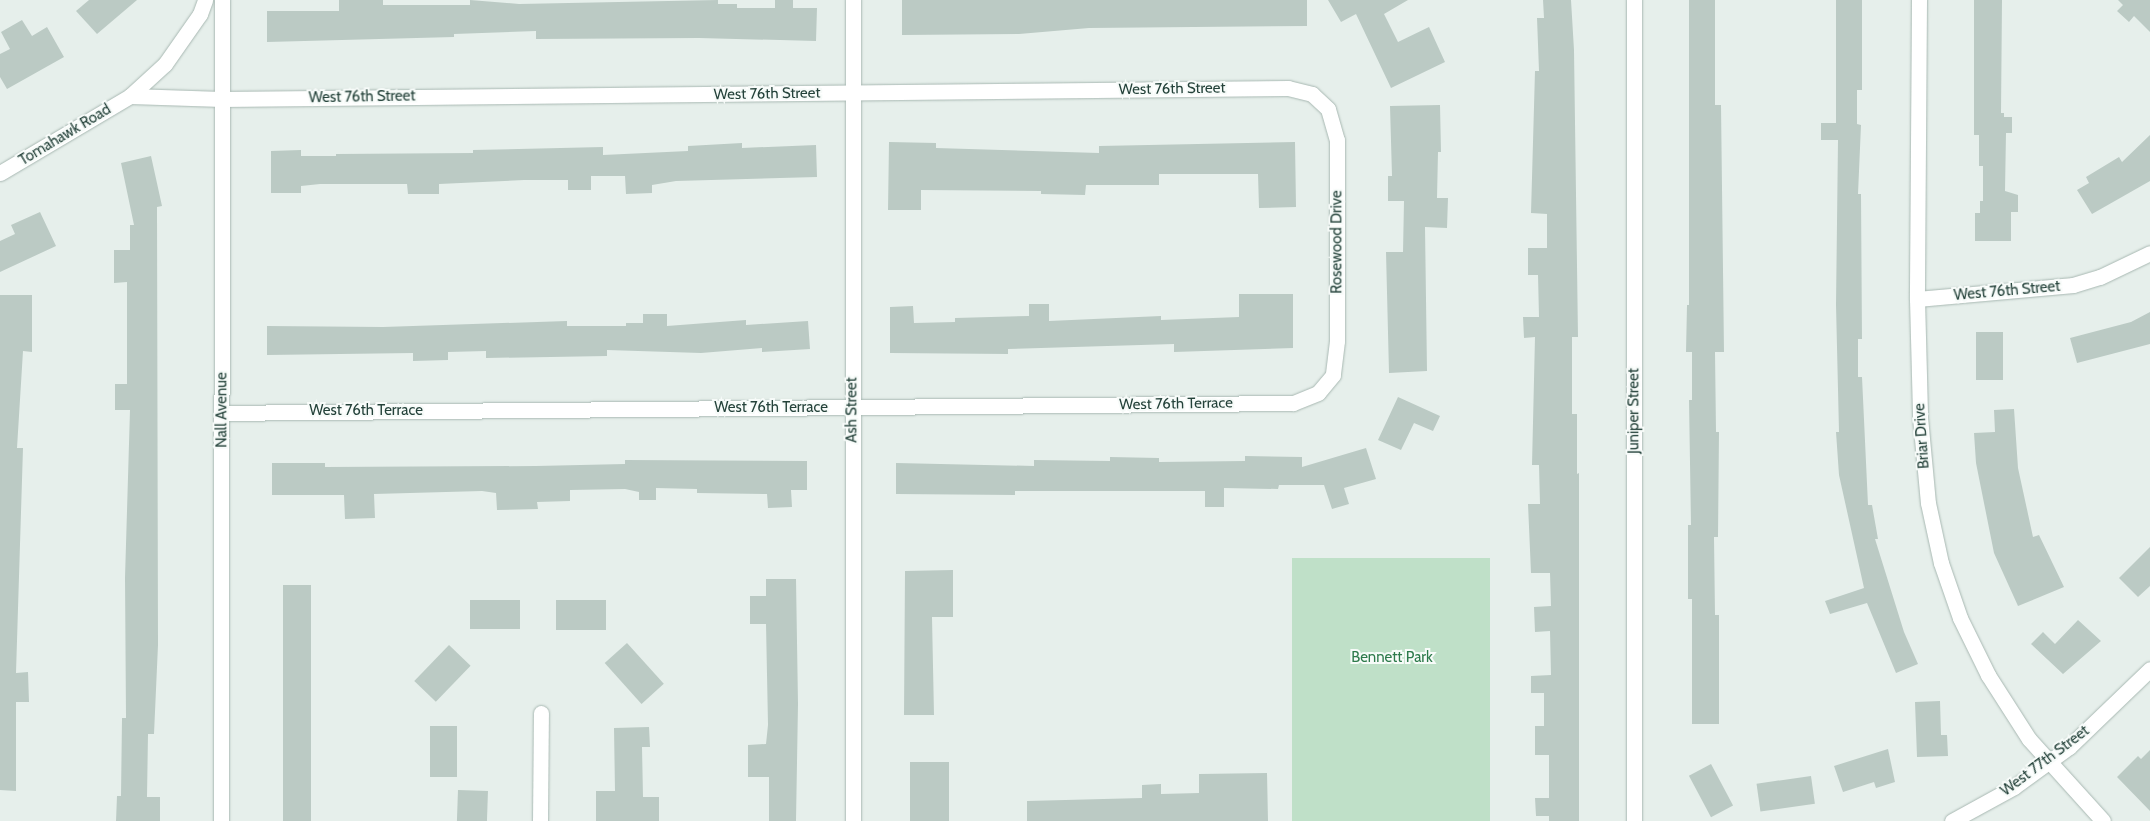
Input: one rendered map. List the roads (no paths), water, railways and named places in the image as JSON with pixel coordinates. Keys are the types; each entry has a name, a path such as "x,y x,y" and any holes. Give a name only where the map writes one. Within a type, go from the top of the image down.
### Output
{"street":[{"name":"Tomahawk Road","path":"0,173 130,96 165,64 200,14 205,0"},
{"name":"Nall Avenue","path":"221,821 222,0"},
{"name":"Ash Street","path":"853,0 853,821"},
{"name":"Juniper Street","path":"1634,0 1634,821"},
{"name":"Briar Drive","path":"1919,0 1917,299 1920,417 1928,503 1941,563 1960,618 1988,675 2029,739 2103,821"},
{"name":"West 76th Street","path":"222,99 1288,88 1312,94"},
{"name":"Rosewood Drive","path":"1312,94 1328,110 1337,140 1337,342 1334,374 1318,393"},
{"path":"130,96 222,99"},
{"name":"West 76th Street","path":"1917,299 2073,285 2117,270 2150,253"},
{"name":"West 76th Terrace","path":"222,412 1293,403 1318,393"},
{"name":"West 77th Street","path":"1952,821 2014,787 2069,747 2150,668"},
{"path":"540,821 541,714"}],"park label":[{"name":"Bennett Park","path":"1392,658"}]}
